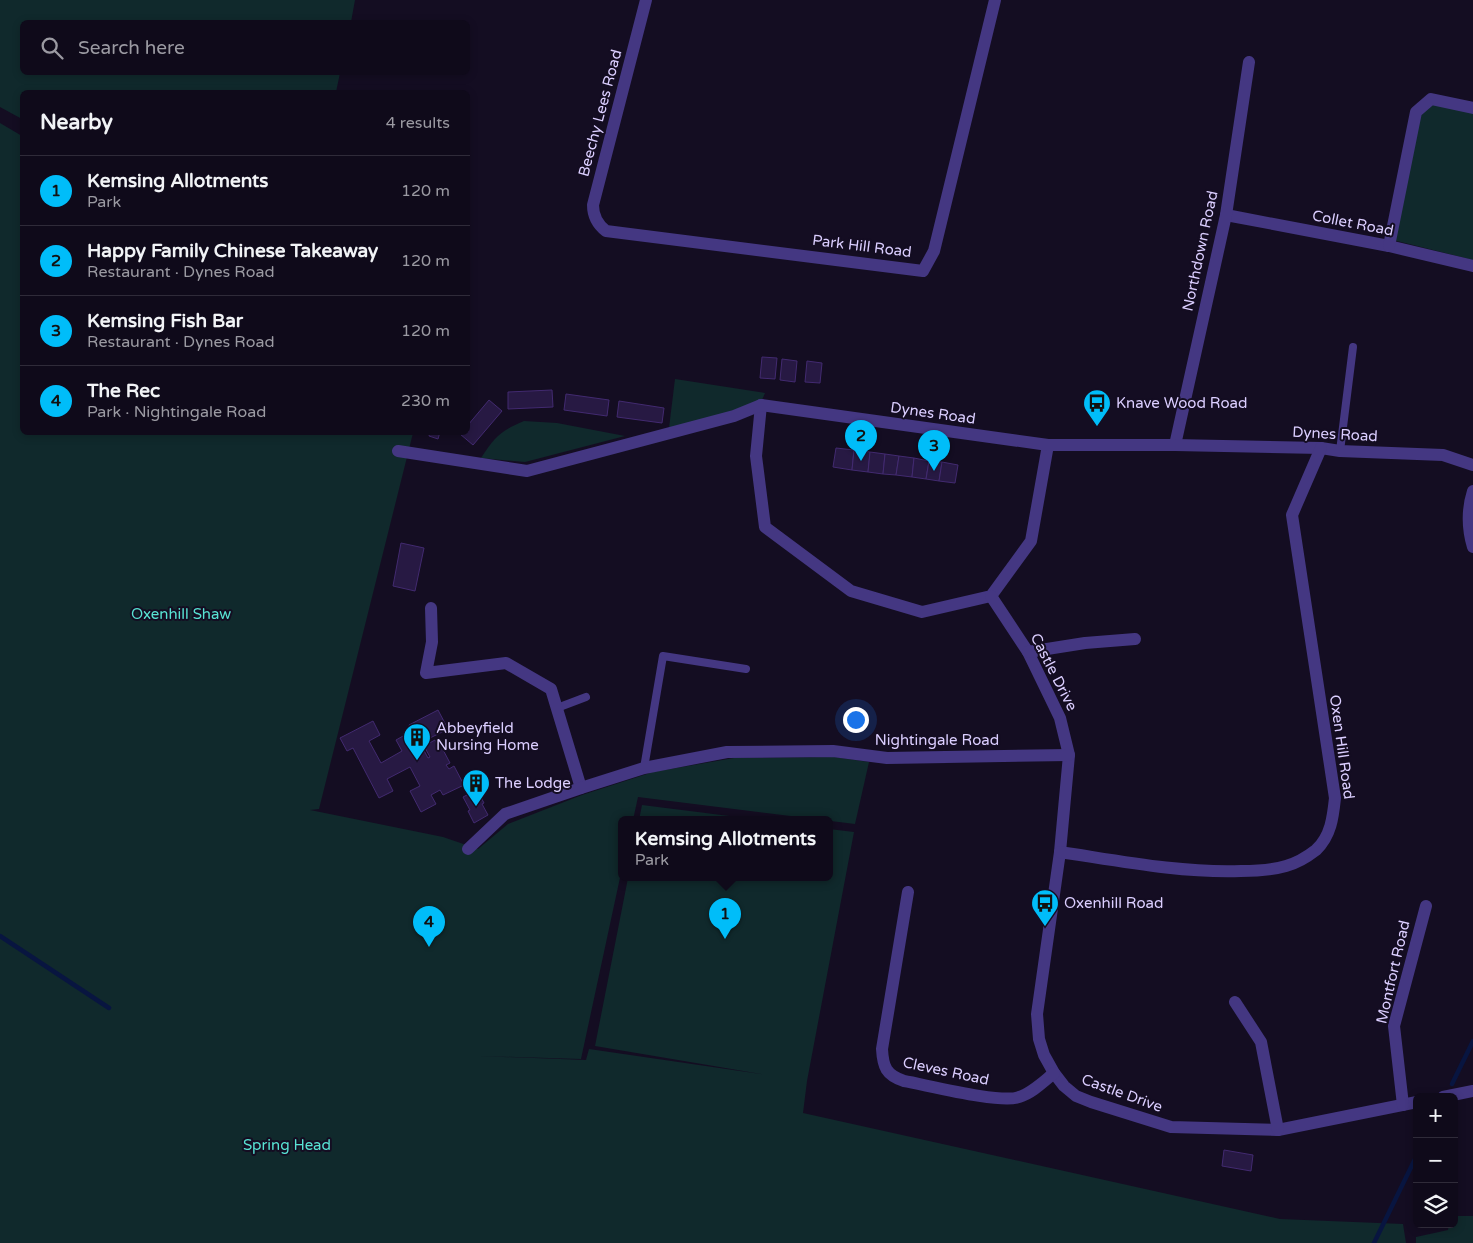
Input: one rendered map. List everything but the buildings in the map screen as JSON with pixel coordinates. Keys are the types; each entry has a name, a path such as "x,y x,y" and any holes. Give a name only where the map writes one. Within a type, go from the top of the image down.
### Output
{"street":[{"name":"Beechy Lees Road","path":"606,230 601,227 593,214 593,204 646,0"},
{"name":"Park Hill Road","path":"606,230 923,271 934,251 995,0"},
{"name":"Northdown Road","path":"1175,445 1226,215 1249,62"},
{"path":"1389,246 1416,112 1431,99 1473,108"},
{"name":"Collet Road","path":"1226,215 1389,246 1473,266"},
{"path":"398,451 527,471 734,416 761,405 756,456 765,527 851,591 922,612 991,596 1031,541 1048,445"},
{"name":"Dynes Road","path":"761,405 1048,445 1321,448 1340,451 1442,455 1473,465"},
{"name":"Oxen Hill Road","path":"1060,852 1169,869 1224,872 1258,871 1284,867 1295,863 1317,849 1326,837 1332,826 1335,798 1292,515 1321,448"},
{"path":"1473,491 1468,515 1468,530 1473,546"},
{"name":"Castle Drive","path":"991,596 1028,652 1060,718 1069,755 1060,852 1037,1014 1039,1039 1044,1055 1064,1086 1076,1096 1171,1127 1278,1130 1413,1103"},
{"path":"431,608 432,642 426,673 506,663 551,689 582,788"},
{"path":"1028,652 1085,643 1135,639"},
{"name":"Nightingale Road","path":"468,849 505,814 644,768 726,752 833,750 887,758 1069,755"},
{"name":"Cleves Road","path":"908,892 882,1049 886,1070 891,1075 904,1081 1005,1099 1018,1098 1037,1087 1054,1073"},
{"name":"Montfort Road","path":"1403,1105 1394,1026 1426,906"},
{"path":"1235,1002 1261,1042 1278,1130"},
{"path":"1458,1093 1473,1090"}],"lane":[{"path":"1340,451 1353,347"},
{"path":"644,768 663,656 746,668"},
{"path":"557,708 586,697"}],"green space":[{"path":"0,0 355,0 351,20 20,20 20,75 340,75 336,90 20,90 20,118 0,107"},
{"path":"1432,103 1473,112 1473,260 1393,240 1420,115"},
{"path":"0,123 20,135 20,435 412,435 319,809 310,810 443,837 478,849 508,824 582,795 653,772 734,758 834,757 869,762 855,824 833,821 833,816 791,816 638,797 634,816 618,816 619,881 581,1059 478,1056 586,1060 589,1049 767,1075 595,1046 627,881 833,881 833,829 854,832 807,1081 803,1113 1280,1219 1403,1224 1406,1243 0,1243"},
{"path":"675,379 765,393 762,400 735,411 669,428"},
{"path":"524,421 557,423 625,436 525,462 481,458 499,435"},
{"path":"642,805 729,816 640,816"},
{"path":"1458,1216 1473,1216 1473,1243 1416,1243 1416,1237 1448,1230 1448,1228 1458,1228"}],"waterway":[{"path":"0,936 109,1008"},
{"path":"1452,1084 1473,1041"},
{"path":"1374,1243 1413,1163"}],"place":[{"name":"Knave Wood Road","path":"1097,427"},
{"name":"Happy Family Chinese Takeaway","path":"861,461"},
{"name":"Kemsing Fish Bar","path":"934,471"},
{"name":"Abbeyfield Nursing Home","path":"417,761"},
{"name":"The Lodge","path":"476,807"},
{"name":"Oxenhill Road","path":"1045,927"},
{"name":"Kemsing Allotments","path":"725,939"},
{"name":"The Rec","path":"429,947"}],"park label":[{"name":"Oxenhill Shaw","path":"181,614"},
{"name":"Spring Head","path":"287,1145"}]}
